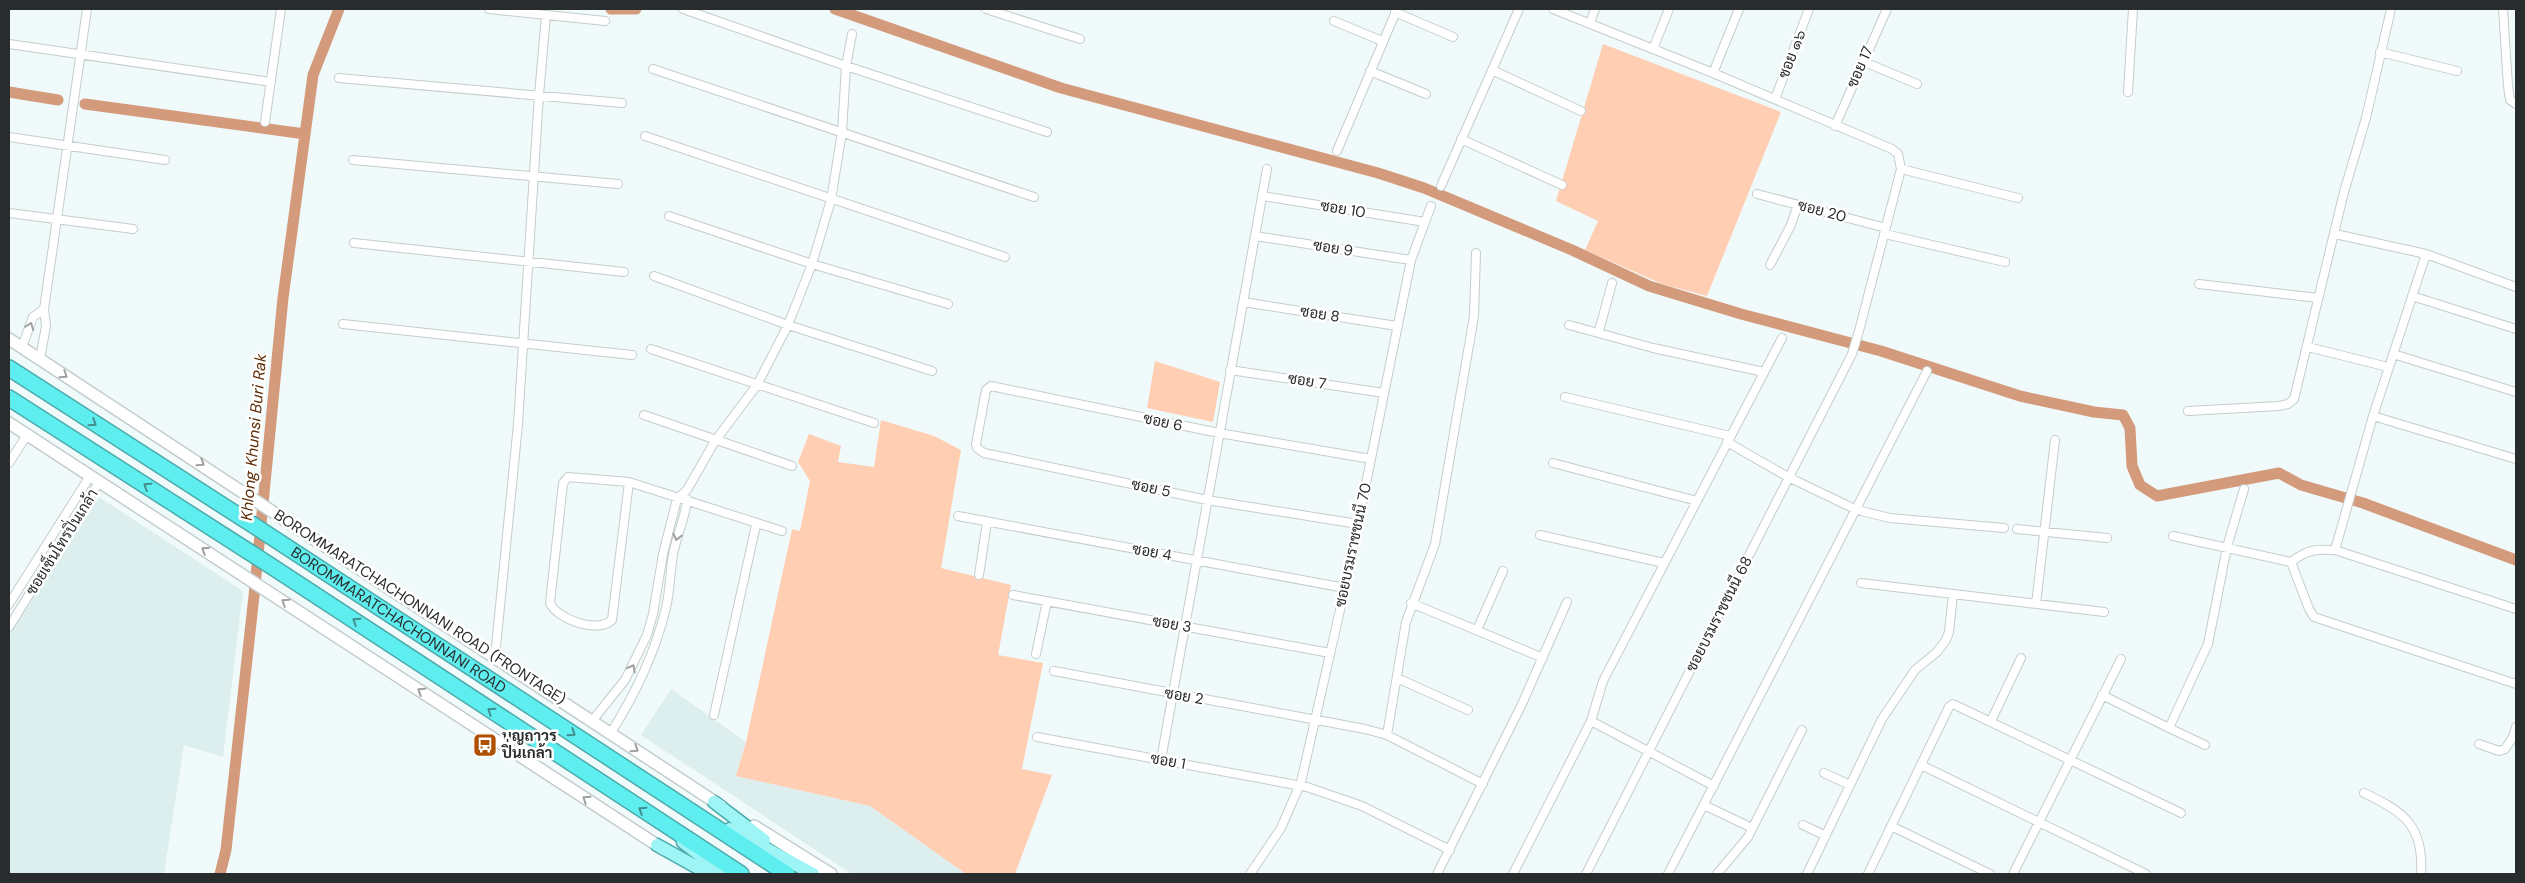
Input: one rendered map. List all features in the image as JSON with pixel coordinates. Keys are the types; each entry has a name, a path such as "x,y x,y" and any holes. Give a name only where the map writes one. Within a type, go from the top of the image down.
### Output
{"highway":[{"name":"BOROMMARATCHACHONNANI ROAD","path":"9,368 268,534 787,874"},
{"name":"BOROMMARATCHACHONNANI ROAD","path":"9,398 268,564 741,874"}],"main road":[{"name":"BOROMMARATCHACHONNANI ROAD (FRONTAGE)","path":"9,339 273,510 714,802 831,874"},
{"path":"9,423 700,874"},
{"path":"714,802 743,826 814,874"},
{"path":"683,806 718,822 814,874"},
{"path":"664,825 699,857 724,874"},
{"path":"657,846 708,874"}],"street":[{"path":"40,359 46,326 44,309 87,9"},
{"path":"265,122 281,9"},
{"path":"489,9 605,21"},
{"path":"683,9 846,66 1047,132"},
{"path":"986,9 1080,39"},
{"path":"1441,186 1519,9"},
{"path":"1553,9 1713,73 1892,149 1898,154 1901,169 2018,198"},
{"path":"1590,23 1595,9"},
{"path":"1653,49 1669,9"},
{"path":"1713,73 1739,9"},
{"name":"ซอย ๑๖","path":"1775,99 1809,9"},
{"name":"ซอย 17","path":"1835,126 1862,61 1887,9"},
{"path":"2128,92 2133,9"},
{"path":"2188,411 2288,404 2294,398 2308,347 2334,234 2366,118 2391,9"},
{"path":"2503,9 2508,86 2510,100 2516,104"},
{"path":"1337,152 1396,10 1453,37"},
{"path":"495,657 524,344 539,95 546,15"},
{"path":"1334,21 1382,41"},
{"path":"592,721 617,692 634,665 653,614 677,499 687,490 715,441 757,385 788,325 812,264 831,200 842,132 846,66 852,34"},
{"path":"9,44 270,82"},
{"path":"2380,52 2458,71"},
{"path":"1862,61 1917,84"},
{"path":"653,68 1034,197"},
{"path":"1492,70 1581,111"},
{"path":"1370,71 1426,94"},
{"path":"339,78 622,103"},
{"path":"645,136 1005,257"},
{"path":"9,137 165,160"},
{"path":"1461,139 1562,185"},
{"path":"353,160 618,184"},
{"path":"1161,760 1267,169"},
{"name":"ซอยบรมราชชนนี 68","path":"1586,874 1852,354 1860,331 1901,169"},
{"name":"ซอย 20","path":"1757,194 1885,231 2005,262"},
{"name":"ซอย 10","path":"1262,196 1425,222"},
{"path":"1770,265 1781,247 1798,205"},
{"name":"ซอยบรมราชชนนี 70","path":"1250,874 1281,828 1299,785 1345,588 1411,260 1431,206"},
{"path":"9,213 57,221 133,229"},
{"path":"669,216 812,264 948,304"},
{"path":"2334,234 2426,254 2516,287"},
{"name":"ซอย 9","path":"1255,236 1411,260"},
{"path":"354,243 624,272"},
{"path":"1387,736 1411,603 1435,544 1474,316 1476,253"},
{"path":"2335,550 2388,367 2426,254"},
{"path":"654,276 788,325 932,371"},
{"path":"1599,331 1612,283"},
{"path":"2199,284 2318,298"},
{"path":"2412,296 2516,329"},
{"name":"ซอย 8","path":"1243,302 1398,326"},
{"path":"22,347 33,317 44,309"},
{"path":"343,324 632,355"},
{"path":"1569,325 1599,331 1654,348 1764,372"},
{"path":"1513,874 1591,721 1603,682 1782,338"},
{"path":"2308,347 2388,367"},
{"path":"650,349 874,423"},
{"path":"2393,354 2516,392"},
{"name":"ซอย 7","path":"1230,370 1384,393"},
{"path":"1668,874 1857,510 1926,371"},
{"name":"ซอย 6","path":"981,417 986,390 991,386 1219,433 1371,459"},
{"path":"1565,397 1729,439 1788,477 1857,510 1890,518 2004,528"},
{"path":"644,415 792,466"},
{"path":"2374,416 2516,459"},
{"name":"ซอย 5","path":"981,417 976,444 977,448 984,453 1207,500 1358,524"},
{"path":"9,463 27,435"},
{"path":"2036,604 2055,440"},
{"path":"1553,463 1697,501"},
{"path":"629,482 612,620 601,626 586,626 555,610 550,603 563,483 565,479 572,476 629,482 756,525 782,531"},
{"name":"ซอยเซ็นโทรปิ่นเกล้า","path":"9,604 94,479"},
{"name":"ซอยเซ็นโทรปิ่นเกล้า","path":"9,627 94,479"},
{"path":"2168,728 2208,644 2227,547 2244,489"},
{"path":"610,734 631,701 660,629 666,606 673,554 687,502 687,490"},
{"name":"ซอย 4","path":"958,516 1345,588"},
{"path":"979,575 987,522"},
{"path":"714,715 756,525"},
{"path":"2017,529 2107,538"},
{"path":"1540,536 1664,564"},
{"path":"2173,536 2291,562 2305,552 2317,549 2335,550 2516,609"},
{"path":"2291,562 2308,610 2314,617 2516,684"},
{"path":"1477,630 1503,571"},
{"path":"1861,583 2104,612"},
{"path":"1807,874 1882,720 1915,670 1937,652 1946,640 1949,632 1953,594"},
{"name":"ซอย 3","path":"1013,595 1330,653"},
{"path":"1036,654 1047,601"},
{"path":"1437,874 1483,784 1543,658 1567,602"},
{"path":"1411,603 1543,658"},
{"path":"1991,721 2021,658"},
{"path":"2013,874 2121,659"},
{"name":"ซอย 2","path":"1054,671 1315,719 1387,736 1483,784"},
{"path":"1396,678 1468,710"},
{"path":"617,692 631,701"},
{"path":"2102,695 2205,745"},
{"path":"1868,874 1949,708 1953,704 2181,814"},
{"path":"1591,721 1714,786"},
{"path":"2479,744 2500,750 2505,749 2514,737 2516,727"},
{"path":"1717,874 1731,860 1752,828 1802,730"},
{"name":"ซอย 1","path":"1037,737 1299,785 1362,806 1450,850"},
{"path":"1921,765 2146,874"},
{"path":"1824,773 1850,785"},
{"path":"2364,793 2391,805 2408,819 2416,832 2421,847 2422,874"},
{"path":"1704,805 1752,828"},
{"path":"1803,825 1826,836"},
{"path":"1891,826 1990,874"}],"shaded area":[{"path":"1603,44 1781,112 1707,296 1662,284 1585,250 1598,221 1556,201"},
{"path":"1155,361 1220,382 1213,422 1147,408"},
{"path":"881,420 934,436 961,450 941,568 1011,585 998,655 1043,663 1022,769 1052,775 1015,874 966,874 870,806 736,776 746,742 792,529 800,531 810,481 798,462 809,434 841,446 838,462 874,467"},
{"path":"99,497 243,591 223,757 184,745 164,874 9,874 9,636"},
{"path":"671,689 746,742 736,776 870,806 966,874 852,874 641,735"}],"waterway":[{"name":"Khlong Khunsi Buri Rak","path":"220,874 226,850 254,596 283,298 313,75 339,9"},
{"path":"611,9 636,9"},
{"path":"835,9 1061,88 1378,173 1424,188 1572,250 1649,286 1741,314 1881,351 2020,396 2094,412 2123,415 2130,428 2132,466 2140,485 2157,496 2279,473 2301,485 2363,503 2516,560"},
{"path":"9,92 58,100"},
{"path":"85,104 305,134"}],"place":[{"name":"บุญถาวร ปิ่นเกล้า","path":"485,745"}]}
